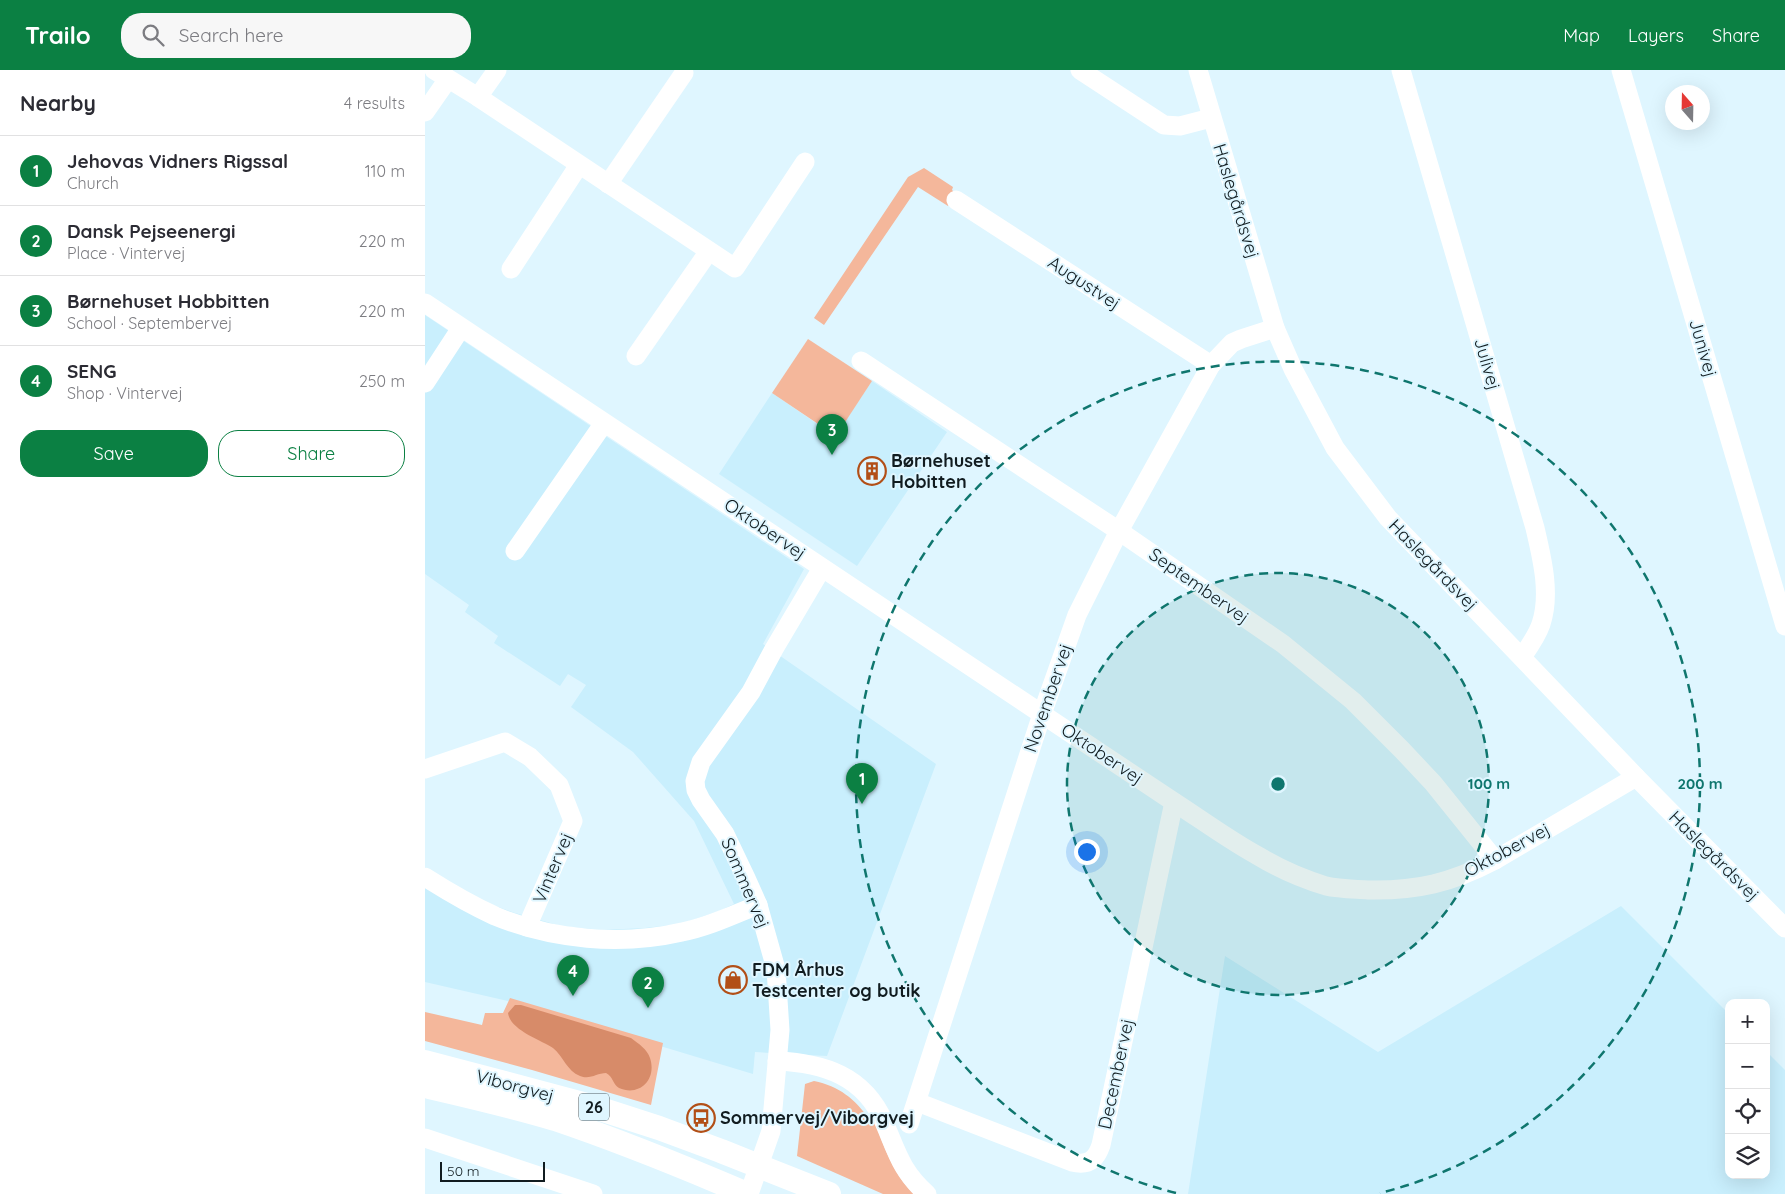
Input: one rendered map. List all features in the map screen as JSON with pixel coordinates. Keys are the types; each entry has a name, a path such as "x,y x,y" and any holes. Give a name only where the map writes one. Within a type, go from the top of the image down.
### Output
{"main road":[{"name":"Viborgvej","path":"425,1062 599,1109 659,1128 829,1194"},
{"name":"Viborgvej","path":"425,1086 505,1104 555,1120 634,1148 748,1194"}],"street":[{"path":"478,97 497,70"},
{"path":"1080,70 1164,124 1179,126 1211,118"},
{"name":"Haslegårdsvej","path":"1198,70 1275,328 1293,369 1335,448 1388,518 1636,777 1785,928"},
{"name":"Julivej","path":"1401,70 1535,528 1542,561 1545,592 1542,622 1522,658"},
{"name":"Junivej","path":"1621,70 1785,626"},
{"path":"608,184 684,73"},
{"path":"425,112 441,75 478,97 735,268 805,162"},
{"path":"511,269 579,165"},
{"name":"Augustvej","path":"955,200 1211,366"},
{"path":"636,356 709,251"},
{"name":"Oktobervej","path":"425,303 1174,802 1259,857 1292,873 1327,886 1389,890 1420,888 1472,872 1636,777"},
{"path":"425,383 461,328"},
{"name":"Novembervej","path":"909,1124 1042,714 1077,615 1119,531 1211,366 1232,343 1275,328"},
{"name":"Septembervej","path":"861,360 1119,531 1283,644 1353,701 1433,783 1495,860"},
{"path":"515,552 604,423"},
{"name":"Sommervej","path":"748,1194 771,1131 780,1030 776,970 758,905 736,854 725,834 701,800 696,790 695,781 701,762 751,692 822,568"},
{"name":"Vintervej","path":"425,769 505,742 530,757 559,785 573,821 527,927"},
{"name":"Decembervej","path":"917,1102 1072,1162 1084,1164 1095,1158 1101,1145 1174,802"},
{"name":"Vintervej","path":"425,877 486,911 527,927 573,937 602,939 656,937 684,932 758,905"},
{"path":"777,1061 802,1062 823,1067 843,1076 858,1086 879,1112 908,1176 927,1194"},
{"path":"425,1138 593,1194"}],"shaded area":[{"path":"924,168 953,187 952,190 956,194 948,206 918,187 824,325 814,318 908,177"},
{"path":"425,315 804,569 763,644 936,764 827,1056 755,1052 753,1074 521,1004 425,982 425,867 476,899 515,913 561,926 602,930 680,924 734,904 694,821 633,752 571,707 586,685 568,674 560,686 494,643 498,636 465,612 469,605 425,574"},
{"path":"808,339 872,381 836,436 772,393"},
{"path":"872,381 947,432 857,566 719,474 772,393 835,436"},
{"path":"1621,906 1725,1010 1725,1179 1770,1179 1770,1055 1785,1070 1785,1194 1188,1194 1225,956 1378,1052"},
{"path":"510,998 663,1043 651,1105 425,1041 425,1012 482,1025 485,1013 503,1013"},
{"path":"515,1005 521,1005 631,1038 649,1055 652,1066 649,1079 640,1088 627,1090 617,1087 606,1073 590,1077 576,1074 553,1048 514,1025 508,1013"},
{"path":"814,1081 831,1086 846,1094 869,1119 873,1118 894,1168 914,1194 883,1194 797,1156 805,1084"}],"place":[{"name":"Børnehuset Hobbitten","path":"832,455"},
{"name":"Børnehuset Hobitten","path":"872,471"},
{"name":"Jehovas Vidners Rigssal","path":"862,804"},
{"name":"FDM Århus Testcenter og butik","path":"733,980"},
{"name":"SENG","path":"573,996"},
{"name":"Dansk Pejseenergi","path":"648,1008"},
{"name":"Sommervej/Viborgvej","path":"701,1118"}]}
